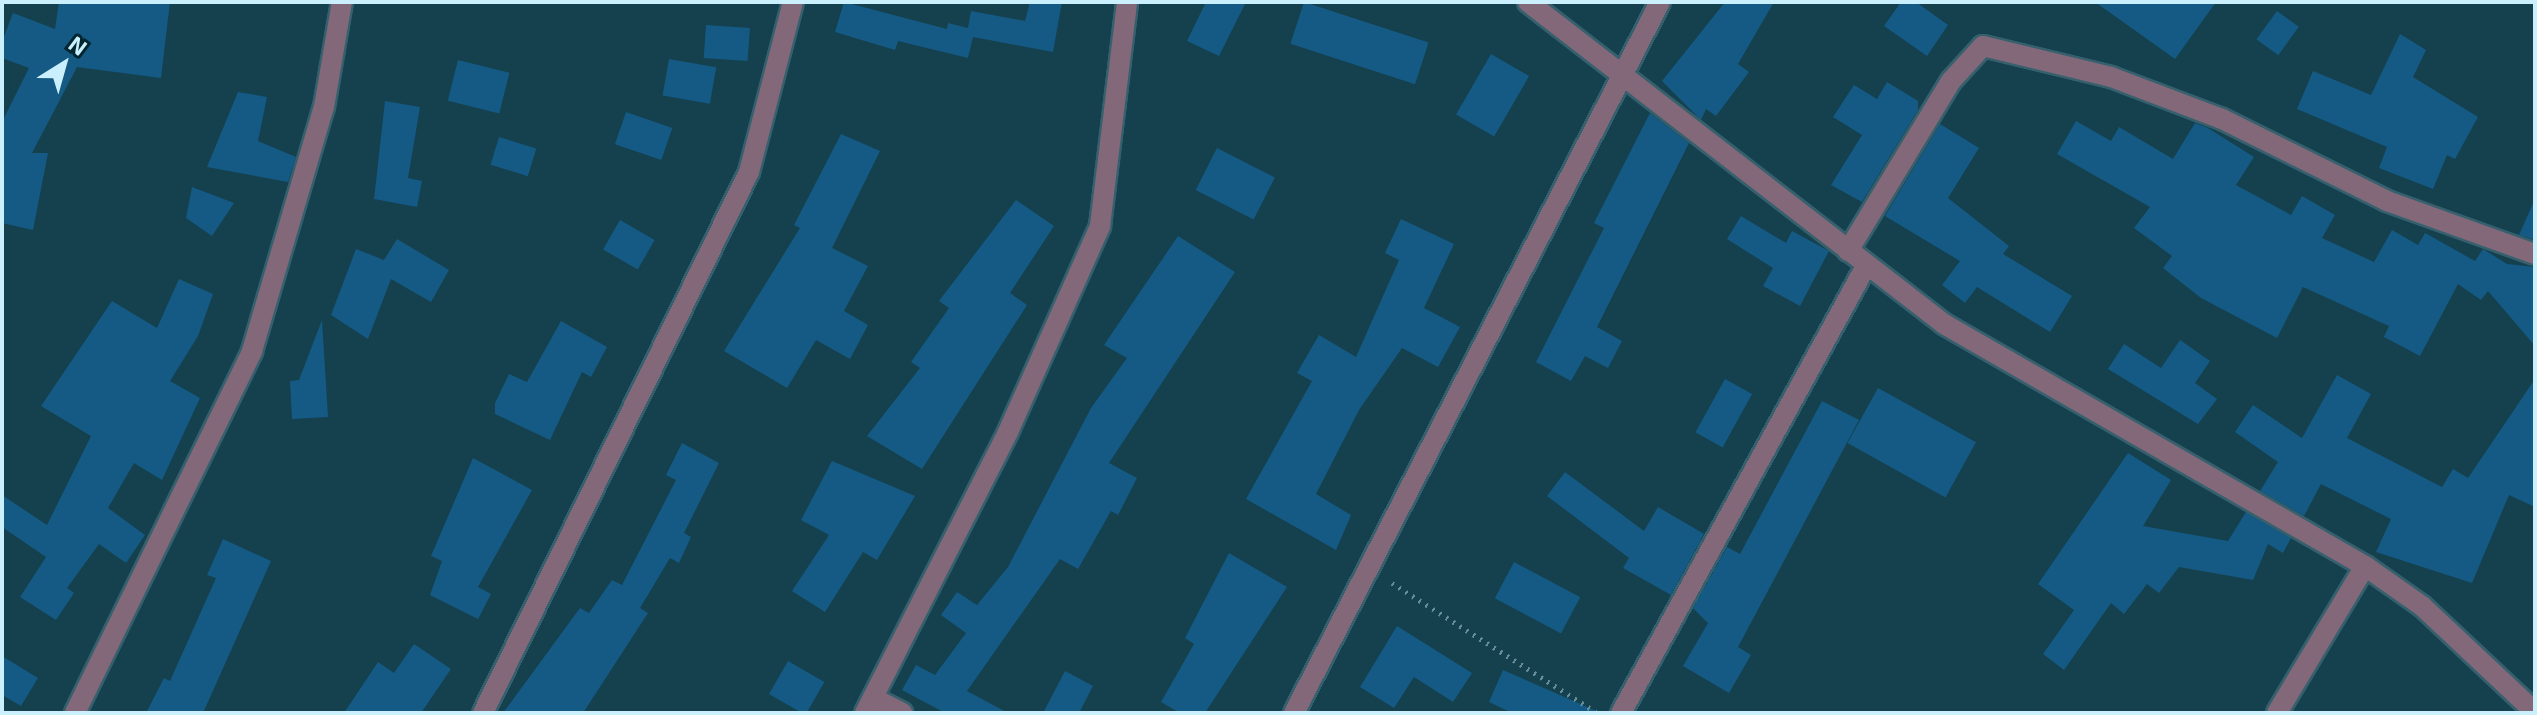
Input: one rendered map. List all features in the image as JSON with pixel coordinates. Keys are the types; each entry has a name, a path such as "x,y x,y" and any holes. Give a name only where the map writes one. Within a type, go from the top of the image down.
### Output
{"street":[{"path":"75,713 252,351 324,107 342,2"},
{"path":"483,713 749,172 793,2"},
{"path":"902,713 869,705 1008,432 1100,226 1127,2"},
{"path":"1528,2 1866,266 1990,354 2365,566 2422,606 2535,712"},
{"path":"1294,713 1364,565 1660,2"},
{"path":"1848,251 1951,81 1983,46 2153,93 2387,201 2535,254"},
{"path":"1621,713 1866,266"},
{"path":"2277,713 2365,566"}],"path":[{"path":"1364,565 1597,713"}],"building":[{"path":"59,2 170,2 161,78 77,67 32,153 48,153 33,230 2,223 2,122 29,68 2,58 2,42 13,13 55,29"},
{"path":"844,2 947,29 948,23 968,28 971,11 1025,21 1030,2 1062,2 1053,52 973,37 968,58 898,41 895,50 835,32"},
{"path":"1206,2 1246,2 1219,56 1187,41"},
{"path":"1304,2 1429,42 1415,84 1290,44"},
{"path":"1725,2 1774,2 1738,64 1749,72 1716,116 1706,109 1701,120 1662,81"},
{"path":"1901,2 1916,2 1948,25 1927,56 1884,26"},
{"path":"2095,2 2216,2 2175,59"},
{"path":"2277,11 2299,27 2278,55 2256,39"},
{"path":"706,25 750,28 748,61 704,58"},
{"path":"2400,34 2426,50 2413,77 2478,117 2455,159 2447,155 2433,189 2379,168 2387,147 2297,109 2313,71 2371,95"},
{"path":"1491,54 1529,76 1494,137 1456,115"},
{"path":"669,59 716,67 710,104 663,95"},
{"path":"458,60 509,73 499,114 448,101"},
{"path":"1887,82 1918,101 1918,110 1862,202 1831,185 1862,135 1833,117 1854,85 1877,99"},
{"path":"238,92 267,97 258,141 296,157 288,182 207,167"},
{"path":"385,101 420,107 408,178 422,181 417,207 374,199"},
{"path":"626,112 672,128 661,160 615,144"},
{"path":"1650,113 1689,143 1597,327 1622,341 1608,368 1585,356 1571,381 1536,362 1604,228 1594,223"},
{"path":"2076,121 2111,141 2119,127 2173,159 2195,123 2208,128 2254,157 2236,185 2291,215 2302,196 2335,215 2322,238 2374,262 2392,230 2418,245 2425,233 2475,261 2483,249 2507,264 2535,267 2535,346 2488,291 2481,300 2458,284 2420,356 2384,337 2389,326 2303,287 2277,338 2201,298 2163,268 2172,256 2134,228 2150,207 2057,154"},
{"path":"1940,124 1979,148 1948,198 2009,246 2003,254 2072,296 2050,332 1977,287 1965,303 1942,285 1960,261 1885,216"},
{"path":"841,134 880,151 832,248 868,266 844,311 868,325 850,359 816,340 787,388 724,351 800,228 794,225"},
{"path":"499,137 536,148 528,176 491,165"},
{"path":"1217,148 1275,178 1254,219 1196,190"},
{"path":"192,187 234,203 212,236 186,218"},
{"path":"2535,199 2535,240 2519,235"},
{"path":"1016,200 1054,226 1010,293 1027,305 922,469 867,436 920,368 911,362 949,308 939,301"},
{"path":"1741,216 1786,243 1792,231 1829,251 1800,306 1763,286 1773,268 1727,239"},
{"path":"1401,219 1454,244 1424,308 1460,327 1438,367 1402,348 1359,410 1316,494 1351,515 1336,550 1246,499 1312,381 1297,373 1319,335 1356,357 1399,260 1385,253"},
{"path":"620,220 655,240 638,269 603,249"},
{"path":"1178,236 1235,272 1109,463 1137,478 1118,515 1111,511 1078,569 1060,559 967,691 1008,713 945,713 902,690 916,665 935,675 966,633 941,615 957,592 977,605 1008,567 1091,408 1127,358 1104,345"},
{"path":"397,239 449,270 431,302 391,279 368,339 331,315 356,249 384,260"},
{"path":"179,279 213,294 198,336 170,381 200,398 162,480 134,463 108,508 145,535 126,563 99,544 67,588 74,593 56,620 20,597 46,557 2,527 2,495 47,525 91,436 41,406 112,301 157,328"},
{"path":"322,320 328,417 292,419 290,381 299,380"},
{"path":"561,321 607,347 591,377 582,372 550,440 495,414 495,403 509,374 527,382"},
{"path":"2180,340 2210,361 2195,383 2217,399 2198,424 2108,369 2124,344 2161,368"},
{"path":"2337,375 2371,394 2347,438 2442,487 2453,469 2468,478 2535,379 2535,507 2509,495 2472,583 2376,552 2391,519 2321,484 2304,516 2260,491 2278,462 2235,432 2253,405 2302,438"},
{"path":"1725,379 1752,394 1723,447 1695,432"},
{"path":"1878,388 1976,442 1945,497 1847,443"},
{"path":"1822,401 1859,420 1738,647 1751,655 1729,693 1683,666 1708,623 1693,608 1727,547 1740,554"},
{"path":"682,443 719,463 684,533 691,537 679,563 670,558 640,608 648,613 583,713 503,713 580,608 589,613 612,580 622,585 676,480 666,475"},
{"path":"2128,453 2171,480 2143,526 2228,541 2246,512 2291,538 2283,553 2268,544 2253,580 2179,567 2159,593 2147,584 2124,614 2111,603 2064,670 2043,654 2074,610 2038,584"},
{"path":"473,458 532,490 478,587 491,594 478,619 430,595 442,561 431,556"},
{"path":"832,461 915,496 877,560 863,552 825,612 792,591 829,535 801,520"},
{"path":"1565,472 1644,531 1658,507 1704,534 1671,595 1623,568 1629,558 1547,496"},
{"path":"223,539 271,561 203,713 146,713 164,678 170,681 216,578 207,575"},
{"path":"1229,553 1287,587 1205,713 1180,713 1161,702 1194,644 1185,638"},
{"path":"1514,562 1580,597 1561,633 1495,598"},
{"path":"1397,626 1472,673 1453,702 1414,677 1394,708 1360,687"},
{"path":"414,644 451,669 421,713 344,713 378,662 394,673"},
{"path":"2,656 38,678 21,706 2,695"},
{"path":"788,661 824,682 806,713 769,694"},
{"path":"1503,670 1601,713 1512,713 1489,702"},
{"path":"1065,671 1093,686 1079,713 1043,713"}]}
